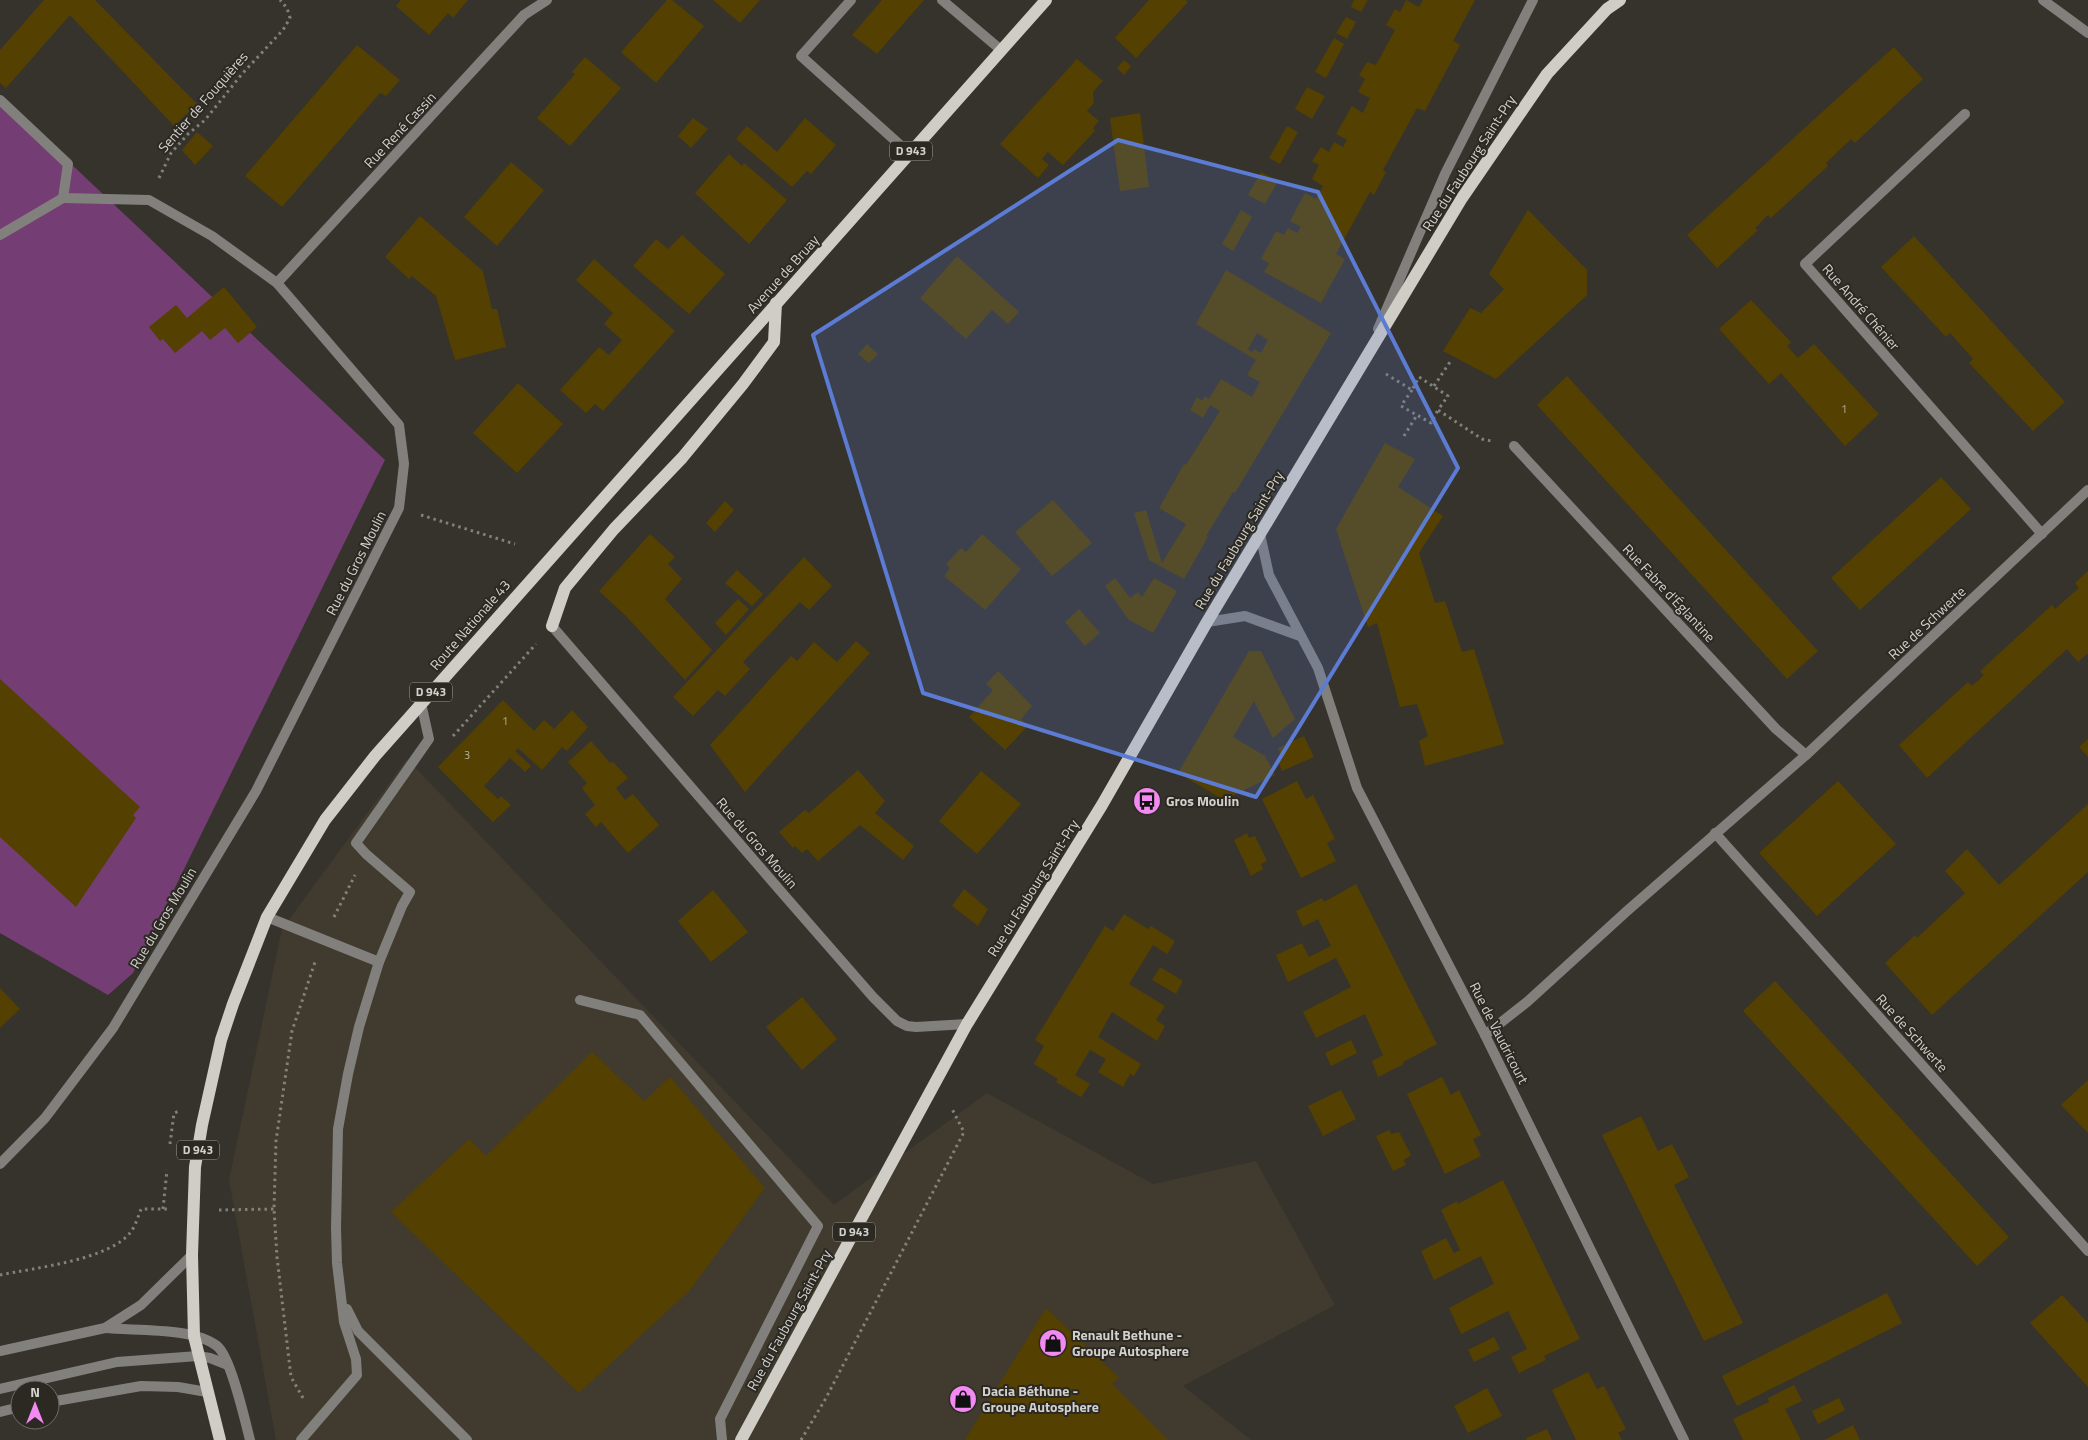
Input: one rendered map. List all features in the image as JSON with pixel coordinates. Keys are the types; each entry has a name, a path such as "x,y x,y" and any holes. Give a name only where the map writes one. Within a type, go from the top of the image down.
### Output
{"main road":[{"name":"Avenue de Bruay","path":"542,566 1046,0"},
{"name":"Rue du Faubourg Saint-Pry","path":"740,1440 967,1024 1102,805 1207,622 1462,198 1546,74 1607,9 1620,0"},
{"path":"552,626 565,588 614,529 682,458 744,384 774,342 776,303"},
{"name":"Route Nationale 43","path":"267,917 325,820 375,756 542,566"},
{"name":"D 943","path":"220,1440 194,1336 192,1255 195,1167 200,1134 221,1040 267,917"}],"street":[{"name":"Rue René Cassin","path":"277,283 524,15 547,0"},
{"path":"851,0 801,56 909,153"},
{"path":"942,0 1001,50"},
{"name":"Rue du Faubourg Saint-Pry","path":"1364,360 1445,174 1533,0"},
{"path":"2043,0 2088,33"},
{"path":"0,100 68,164 63,198 0,235"},
{"name":"Rue André Chénier","path":"1965,114 1805,264 2042,534"},
{"name":"Rue du Gros Moulin","path":"0,1164 45,1118 112,1028 256,791 399,508 404,464 399,425 277,283 212,236 149,200 63,198"},
{"name":"Rue Fabre d'Églantine","path":"1514,446 1776,729 1806,755"},
{"name":"Rue de Schwerte","path":"1485,1035 1527,1002 1715,833 1806,755 2088,490"},
{"name":"Rue de Vaudricourt","path":"1260,534 1269,575 1318,668 1357,788 1485,1035 1684,1440"},
{"path":"1207,622 1244,616 1300,636"},
{"name":"Rue du Gros Moulin","path":"552,626 873,998 906,1026 967,1024"},
{"path":"303,1437 357,1375 356,1359 344,1322 340,1289 336,1228 338,1129 359,1027 379,962 402,906 410,892 356,843 429,739 421,703"},
{"name":"Rue de Schwerte","path":"1715,833 2088,1251"},
{"path":"267,917 379,962"},
{"path":"580,1000 640,1015 818,1226 720,1419 722,1440"},
{"path":"105,1328 141,1305 192,1255"},
{"path":"340,1289 350,1318 358,1331 467,1440"},
{"path":"0,1351 105,1328 171,1332 194,1336 218,1347 228,1365 250,1440"},
{"path":"0,1389 117,1362 198,1356 210,1358 228,1365"},
{"path":"60,1400 141,1386 178,1387 207,1392"}],"path":[{"name":"Sentier de Fouquières","path":"149,200 171,153 204,120 242,74 283,30 290,18 287,8 280,0"},
{"path":"1364,360 1412,390"},
{"path":"1434,386 1450,362"},
{"path":"1419,377 1448,396 1431,423 1401,406 1412,390 1419,377"},
{"path":"1438,410 1482,439 1514,446"},
{"path":"1404,436 1417,415"},
{"path":"399,508 515,544"},
{"path":"453,736 552,626"},
{"path":"291,1377 277,1257 274,1209 276,1141 292,1031 323,938 366,854"},
{"path":"801,1440 826,1398 964,1132 936,1081"},
{"path":"0,1275 94,1255 115,1246 130,1233 141,1209 164,1209"},
{"path":"193,1209 274,1209"}],"highlighted area":[{"path":"1118,140 1318,192 1458,468 1256,797 923,693 813,335"}],"shaded area":[{"path":"0,97 385,460 133,973 108,995 0,933"},
{"path":"407,759 834,1205 987,1093 1153,1184 1256,1161 1335,1305 1183,1386 1251,1440 276,1440 229,1180 282,929"}],"building":[{"path":"44,0 95,0 197,104 174,126 70,15 6,88 0,83 0,50"},
{"path":"401,0 468,0 453,18 448,13 429,35 396,6"},
{"path":"667,0 672,0 704,26 656,83 621,52"},
{"path":"713,0 760,0 740,23"},
{"path":"882,0 924,0 877,54 852,35"},
{"path":"1149,0 1185,0 1188,2 1136,58 1115,38"},
{"path":"1354,0 1368,0 1361,12 1351,7"},
{"path":"1406,0 1419,7 1423,0 1475,0 1453,41 1460,45 1425,111 1417,108 1383,170 1386,172 1374,195 1370,192 1336,254 1345,259 1321,303 1264,272 1269,263 1261,259 1276,231 1284,235 1288,228 1297,233 1301,227 1290,221 1305,193 1316,199 1323,186 1312,179 1319,165 1312,161 1321,147 1329,152 1334,142 1343,147 1347,140 1336,134 1352,106 1363,113 1370,98 1358,92 1365,79 1359,75 1367,62 1376,65 1395,30 1386,25 1395,9 1400,12"},
{"path":"1346,17 1356,22 1347,39 1336,33"},
{"path":"1334,38 1344,44 1326,78 1315,72"},
{"path":"357,45 400,80 386,96 380,93 282,207 245,176"},
{"path":"1894,47 1923,79 1855,143 1851,139 1826,163 1828,166 1771,218 1768,215 1755,228 1758,230 1717,268 1687,235"},
{"path":"585,57 621,88 570,146 537,118 575,74 572,72"},
{"path":"1077,59 1103,81 1093,92 1094,103 1087,111 1099,121 1093,128 1095,131 1063,165 1048,152 1042,159 1049,165 1038,178 1000,144"},
{"path":"1124,60 1131,66 1124,75 1117,68"},
{"path":"1307,87 1325,96 1312,119 1295,109"},
{"path":"1140,113 1149,187 1120,191 1110,118"},
{"path":"693,118 708,129 691,148 678,136"},
{"path":"805,118 836,145 811,174 807,171 792,187 736,139 747,126 777,152"},
{"path":"1287,126 1298,132 1280,164 1269,158"},
{"path":"197,132 213,146 195,165 182,150"},
{"path":"729,154 742,166 744,163 787,200 749,244 695,193"},
{"path":"511,162 544,190 497,246 464,217"},
{"path":"1261,172 1278,181 1265,204 1248,195"},
{"path":"1241,210 1252,217 1233,251 1222,244"},
{"path":"1528,210 1587,270 1587,295 1496,379 1443,351 1470,308 1481,313 1504,289 1489,274"},
{"path":"420,216 483,271 492,309 497,309 506,347 455,360 436,296 412,276 409,279 385,257"},
{"path":"682,235 725,274 689,314 633,266 656,239 668,249"},
{"path":"1914,236 2065,402 2033,431 1969,363 1973,359 1950,333 1946,337 1881,267"},
{"path":"957,256 1019,312 1008,324 992,310 966,339 920,298"},
{"path":"594,259 675,331 603,411 595,404 586,413 560,390 599,347 609,355 622,340 604,324 613,313 576,280"},
{"path":"1226,270 1331,333 1235,493 1233,492 1206,536 1208,537 1184,579 1149,560 1134,513 1146,510 1162,563 1186,524 1159,508 1184,464 1186,465 1220,411 1210,405 1203,418 1190,410 1197,397 1202,401 1205,396 1209,399 1221,379 1252,397 1260,382 1247,375 1256,360 1196,324","holes":["1257,333 1268,340 1261,353 1254,349 1252,352 1248,349"]},
{"path":"224,287 257,327 238,343 225,328 210,340 202,331 175,353 163,339 160,341 149,327 176,305 187,318"},
{"path":"1751,300 1791,342 1787,346 1798,358 1814,344 1879,414 1845,446 1781,373 1769,384 1719,329"},
{"path":"867,344 878,354 869,363 858,354"},
{"path":"1567,376 1818,651 1787,679 1537,405"},
{"path":"518,383 563,424 517,473 473,433"},
{"path":"1385,443 1415,459 1398,487 1443,516 1419,553 1435,603 1445,601 1462,652 1474,649 1504,744 1425,766 1419,741 1428,736 1417,704 1400,707 1377,623 1368,627 1336,529"},
{"path":"1941,477 1971,509 1860,610 1831,578"},
{"path":"1053,500 1092,543 1052,576 1015,532"},
{"path":"725,501 734,510 715,532 706,523"},
{"path":"650,534 675,557 668,564 682,579 665,599 712,650 685,680 626,616 599,591"},
{"path":"982,534 1021,569 985,610 944,576 950,568 946,564 961,548 966,552"},
{"path":"804,557 832,586 809,610 800,602 743,662 750,669 725,696 718,690 693,716 673,697"},
{"path":"737,570 763,594 752,606 725,583"},
{"path":"2088,571 2088,653 2078,662 2067,649 1927,778 1899,745 1968,682 1972,686 1984,675 1980,671 2052,605 2055,609 2079,588 2075,583"},
{"path":"1115,578 1130,598 1138,592 1142,597 1154,578 1177,591 1153,633 1129,620 1105,586"},
{"path":"738,599 749,609 726,635 715,623"},
{"path":"1079,609 1100,633 1085,646 1065,622"},
{"path":"856,641 870,653 745,792 710,745 791,656 797,661 814,642 837,662"},
{"path":"1249,651 1261,651 1295,719 1273,738 1254,701 1233,737 1265,756 1275,775 1224,800 1178,773"},
{"path":"998,671 1032,706 1021,719 1028,726 1005,750 969,717 993,690 986,684"},
{"path":"0,679 140,807 133,815 136,818 76,907 0,837"},
{"path":"503,700 534,731 544,720 554,729 572,710 588,727 567,751 562,747 542,770 518,748 515,751 531,766 525,772 510,758 484,786 498,799 501,796 511,805 493,822 438,767"},
{"path":"1304,736 1314,757 1282,771 1278,762 1283,759 1278,748"},
{"path":"2088,739 2088,757 2079,747"},
{"path":"591,741 610,763 613,762 628,778 616,788 625,800 633,794 659,825 628,853 601,822 596,827 585,814 595,805 582,788 587,783 568,762"},
{"path":"858,770 885,801 875,813 914,846 903,860 860,825 818,861 807,849 802,853 795,846 793,848 779,832 805,810 809,813"},
{"path":"981,771 1021,804 977,854 939,821"},
{"path":"1297,781 1306,799 1313,795 1335,839 1327,843 1336,861 1301,878 1262,799"},
{"path":"1838,781 1896,844 1817,916 1759,853"},
{"path":"2088,804 2088,872 1932,1015 1885,963 1915,935 1917,938 1965,893 1945,871 1967,849 1999,885"},
{"path":"1247,833 1249,838 1255,836 1267,861 1261,864 1263,869 1251,876 1234,840"},
{"path":"1356,884 1437,1044 1378,1077 1372,1061 1383,1055 1365,1014 1316,1038 1303,1012 1351,987 1336,958 1288,982 1276,955 1302,943 1309,957 1331,946 1318,919 1303,927 1296,911 1322,898 1324,902"},
{"path":"964,889 988,909 978,926 952,906"},
{"path":"713,890 748,932 711,962 678,921"},
{"path":"1124,914 1148,929 1151,926 1175,941 1167,954 1153,945 1129,984 1165,1006 1156,1020 1165,1026 1157,1041 1112,1012 1098,1037 1141,1064 1134,1076 1130,1074 1123,1087 1098,1072 1106,1059 1090,1050 1075,1075 1090,1084 1081,1097 1056,1082 1058,1079 1034,1064 1044,1046 1035,1040 1105,926 1113,931"},
{"path":"1160,967 1183,981 1176,994 1152,980"},
{"path":"1775,981 2009,1237 1977,1266 1743,1011"},
{"path":"0,988 20,1009 0,1028"},
{"path":"802,997 837,1039 802,1070 766,1027"},
{"path":"1351,1040 1357,1053 1331,1066 1325,1053"},
{"path":"592,1052 644,1101 670,1077 765,1188 690,1290 579,1393 391,1212 469,1139 486,1156"},
{"path":"1442,1077 1451,1095 1459,1090 1481,1135 1473,1139 1481,1156 1445,1174 1407,1094"},
{"path":"2088,1080 2088,1133 2061,1105"},
{"path":"1341,1090 1356,1119 1323,1136 1308,1106"},
{"path":"1641,1116 1658,1151 1672,1144 1689,1177 1674,1185 1743,1323 1704,1341 1602,1135"},
{"path":"1389,1130 1391,1134 1399,1132 1411,1155 1404,1160 1406,1165 1393,1171 1376,1136"},
{"path":"1503,1180 1580,1339 1544,1356 1546,1360 1519,1373 1511,1357 1527,1349 1508,1311 1461,1334 1449,1308 1494,1284 1481,1256 1434,1280 1421,1251 1446,1238 1454,1253 1460,1250 1441,1210 1457,1201 1458,1204"},
{"path":"1887,1293 1902,1323 1737,1406 1722,1376"},
{"path":"2062,1295 2088,1323 2088,1387 2030,1323"},
{"name":"Renault Bethune - Groupe Autosphere","path":"1046,1308 1119,1378 1112,1384 1168,1440 965,1440"},
{"path":"1494,1337 1500,1349 1474,1362 1468,1350"},
{"path":"1588,1372 1597,1389 1604,1386 1626,1429 1618,1433 1622,1440 1576,1440 1552,1390"},
{"path":"1794,1385 1802,1401 1785,1409 1801,1440 1743,1440 1733,1419 1769,1402 1768,1398"},
{"path":"1487,1388 1502,1416 1468,1433 1454,1406"},
{"path":"1839,1398 1845,1410 1818,1424 1812,1411"},
{"path":"1853,1425 1860,1440 1824,1440"},
{"path":"1547,1429 1552,1440 1527,1440 1526,1438"}],"place":[{"name":"Gros Moulin","path":"1147,801"},
{"name":"Renault Bethune - Groupe Autosphere","path":"1053,1343"},
{"name":"Dacia Béthune - Groupe Autosphere","path":"963,1399"}]}
